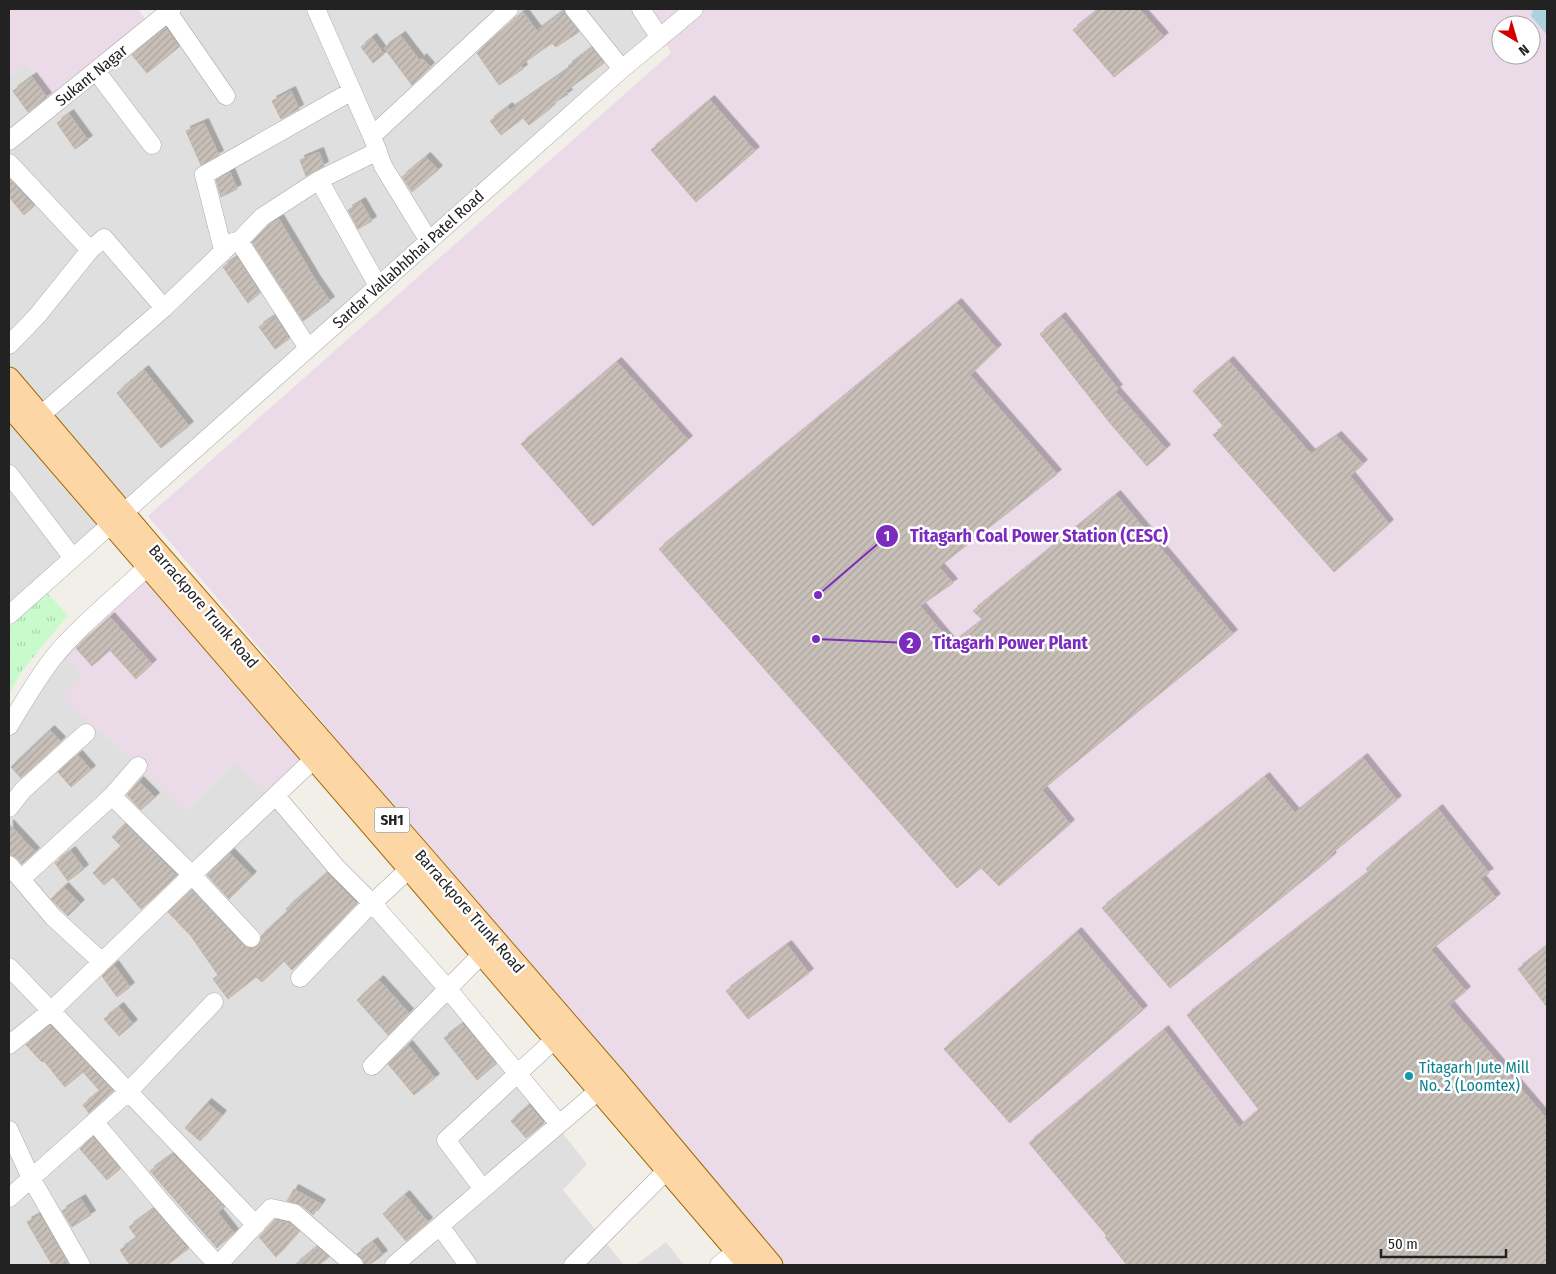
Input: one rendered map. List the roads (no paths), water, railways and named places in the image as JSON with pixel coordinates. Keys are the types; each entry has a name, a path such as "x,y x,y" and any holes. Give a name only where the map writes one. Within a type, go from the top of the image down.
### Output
{"main road":[{"name":"Barrackpore Trunk Road","path":"9,378 41,415 118,519 148,568 742,1258"},
{"name":"Barrackpore Trunk Road","path":"9,406 118,519 615,1078 772,1265"}],"street":[{"path":"335,9 319,15 383,166 429,241"},
{"path":"41,415 164,308 223,250 233,242 240,241 262,217 375,144 509,9"},
{"path":"574,9 622,70"},
{"path":"641,9 660,38"},
{"name":"Sardar Vallabhbhai Patel Road","path":"12,605 73,558 118,519 378,286 622,70 694,9"},
{"path":"170,10 226,96"},
{"name":"Sukant Nagar","path":"9,141 170,10"},
{"path":"96,71 152,145"},
{"path":"223,250 204,175 352,91"},
{"path":"9,163 90,250"},
{"path":"319,180 378,286"},
{"path":"9,345 37,316 90,250 104,238 164,308"},
{"path":"240,241 308,348"},
{"path":"9,474 73,558"},
{"path":"9,726 29,692 72,637 148,568"},
{"path":"9,808 24,790 86,733"},
{"path":"9,1045 51,1011 314,759"},
{"path":"21,879 112,796 138,766"},
{"path":"112,796 192,874 252,938"},
{"path":"276,796 336,867 372,903 448,989 559,1124"},
{"path":"9,865 53,917 102,962"},
{"path":"300,978 372,903 409,869"},
{"path":"372,1066 481,955"},
{"path":"9,967 256,1225"},
{"path":"9,1198 128,1092 214,1002"},
{"path":"483,1189 446,1140 554,1040"},
{"path":"394,1265 598,1091"},
{"path":"94,1122 192,1238 218,1265 271,1208 294,1213 346,1263"},
{"path":"9,1130 31,1178 81,1265"},
{"path":"572,1265 667,1170"},
{"path":"440,1226 468,1265"},
{"path":"719,1265 742,1258"}],"water":[{"path":"1533,9 1547,9 1547,35 1541,28 1541,15 1531,15"}],"place":[{"name":"Titagarh Coal Power Station (CESC)","path":"818,595"},
{"name":"Titagarh Power Plant","path":"816,639"},
{"name":"Titagarh Jute Mill No. 2 (Loomtex)","path":"1409,1076"}]}
